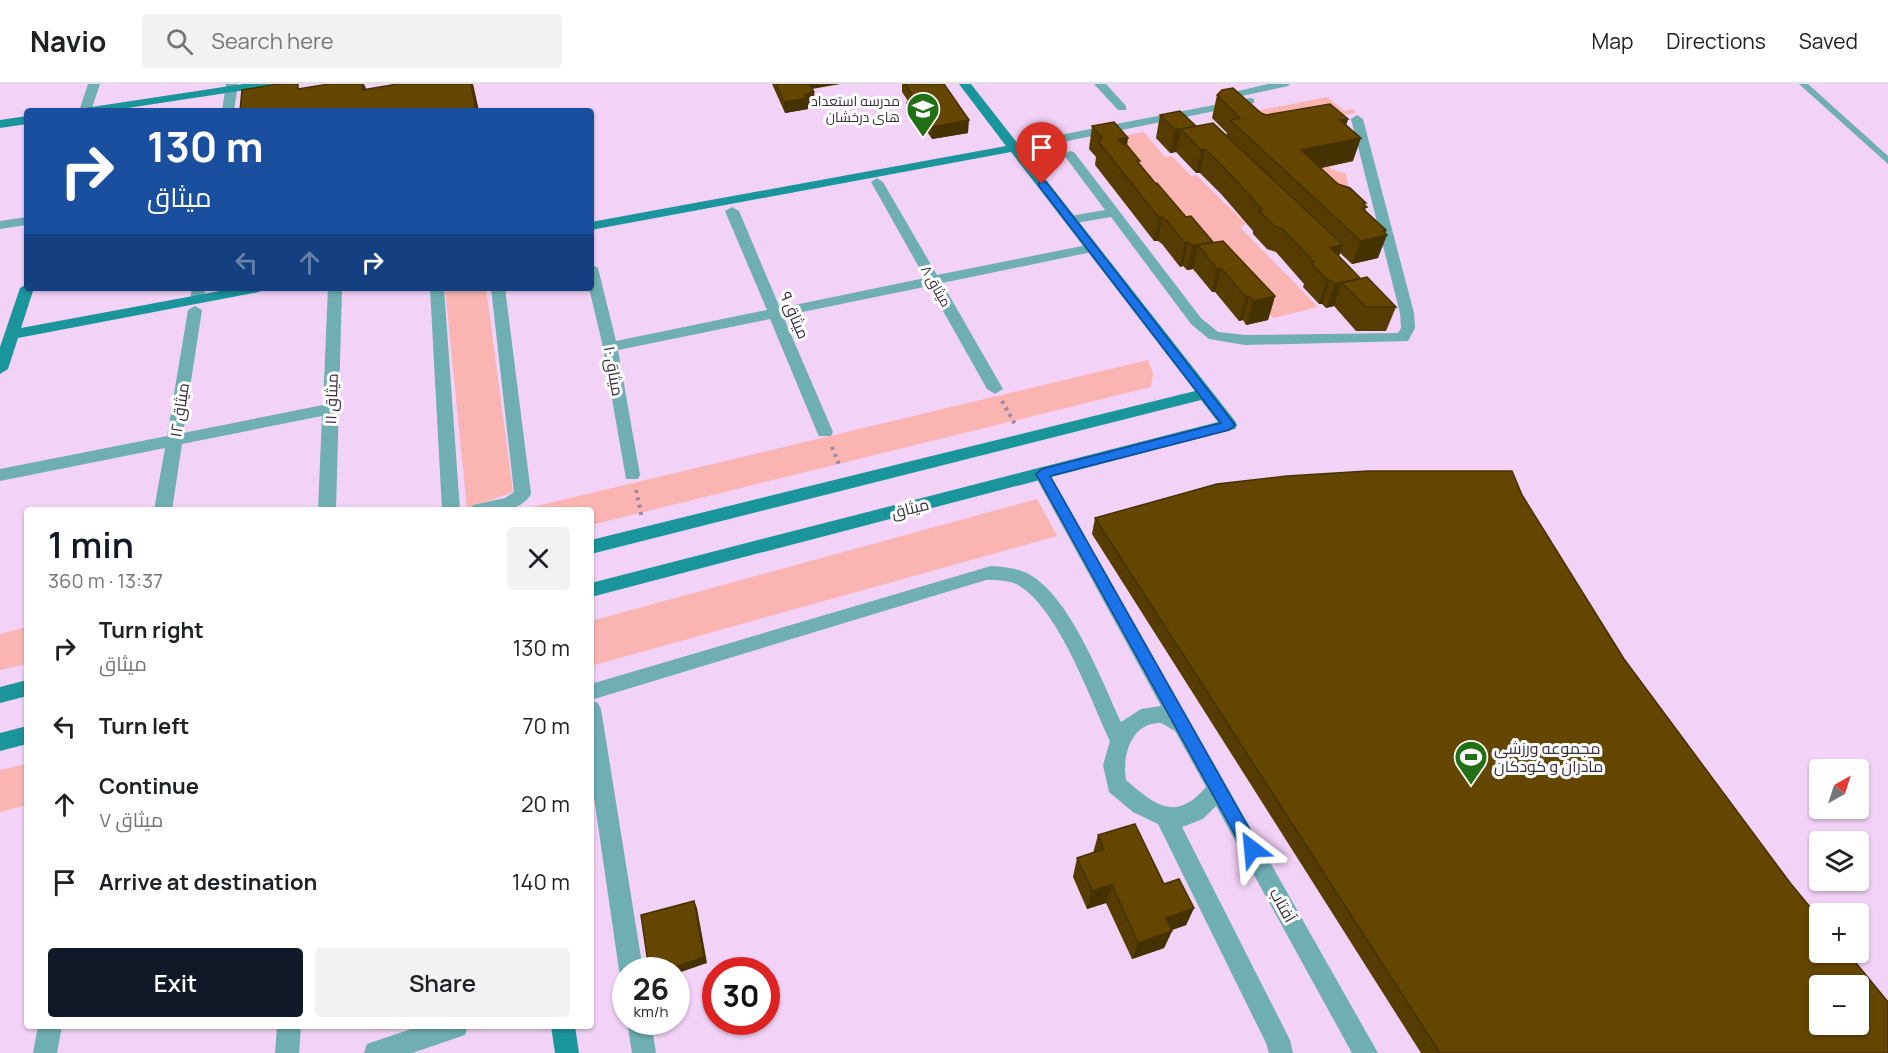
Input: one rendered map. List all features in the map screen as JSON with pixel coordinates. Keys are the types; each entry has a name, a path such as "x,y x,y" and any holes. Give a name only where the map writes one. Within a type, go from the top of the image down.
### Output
{"street":[{"path":"86,108 94,84"},
{"path":"103,108 232,87 266,84"},
{"path":"594,546 1205,394 965,84"},
{"path":"1100,84 1122,108"},
{"path":"1231,84 1246,97"},
{"path":"594,225 1014,148 1246,97 1284,84"},
{"path":"228,108 232,87"},
{"path":"1070,154 1196,321 1214,336 1245,340 1403,338 1408,328 1407,313 1357,119"},
{"path":"0,124 24,120"},
{"name":"میثاق ۸","path":"877,182 995,389"},
{"name":"میثاق ۹","path":"732,211 825,432"},
{"path":"1070,220 1113,213"},
{"path":"0,225 24,221"},
{"path":"610,347 1092,248"},
{"name":"میثاق ۱۰","path":"594,280 610,347 632,475"},
{"path":"0,369 26,291"},
{"path":"12,334 242,291"},
{"name":"میثاق ۱۱","path":"327,507 334,291"},
{"path":"437,291 451,507"},
{"path":"492,507 510,503 523,494 498,291"},
{"name":"میثاق ۱۲","path":"163,507 197,299"},
{"path":"1391,312 1408,328"},
{"name":"میثاق","path":"594,589 1229,425 1205,394"},
{"path":"0,475 330,409"},
{"name":"آفتاب","path":"1042,474 1366,1053"},
{"path":"594,691 986,573 1003,573 1026,581 1044,595 1059,616 1119,739"},
{"path":"0,695 24,689"},
{"path":"1182,725 1168,716 1156,714 1134,722 1119,739 1114,763 1116,785 1137,804 1166,817 1190,815 1205,804 1218,788"},
{"path":"594,728 630,957"},
{"path":"0,742 24,736"},
{"path":"1166,817 1278,1040 1281,1053"},
{"path":"45,1053 49,1029"},
{"path":"288,1029 288,1053"},
{"path":"376,1053 447,1029"},
{"path":"563,1029 567,1053"},
{"path":"641,1035 644,1053"}],"lane":[{"path":"1803,84 1888,161"}],"path":[{"path":"995,389 1024,439"},
{"path":"825,432 847,483"},
{"path":"632,475 646,534"}],"shaded area":[{"path":"1327,97 1344,111 1354,109 1355,113 1293,125 1322,162 1330,168 1346,173 1354,220 1235,115"},
{"path":"1144,132 1165,157 1172,156 1191,176 1196,175 1246,224 1240,227 1318,307 1273,318 1195,236 1110,138"},
{"path":"445,291 486,291 513,492 467,507"},
{"path":"1148,360 1153,374 1151,387 594,524 594,507 533,507"},
{"path":"1037,499 1057,536 594,665 594,620"},
{"path":"24,628 24,665 0,670 0,634"},
{"path":"24,765 24,806 0,812 0,770"}],"building":[{"path":"278,84 298,84 298,89 329,84 362,84 362,90 398,84 471,84 475,108 240,108 242,90"},
{"path":"776,84 809,84 814,92 805,94 807,98 784,102"},
{"path":"905,84 944,84 969,120 932,127 922,112 907,103 912,95"},
{"path":"1233,88 1266,115 1330,104 1348,119 1340,120 1361,138 1301,150 1338,184 1350,188 1366,203 1363,203 1367,207 1362,208 1386,230 1383,231 1387,235 1361,241 1230,120 1240,118 1217,95 1222,90"},
{"path":"1180,111 1196,126 1175,130 1160,115"},
{"path":"1114,122 1128,138 1118,139 1126,144 1140,161 1137,161 1186,217 1191,216 1213,242 1192,246 1188,242 1185,243 1167,221 1162,217 1159,218 1098,141 1102,138 1092,126"},
{"path":"1213,123 1343,245 1330,247 1360,278 1335,284 1327,280 1311,263 1314,262 1282,229 1274,226 1259,210 1262,209 1228,172 1205,149 1201,150 1181,129"},
{"path":"1223,241 1275,296 1253,301 1249,296 1246,297 1221,268 1217,269 1198,245"},
{"path":"1367,277 1396,307 1366,307 1342,283"},
{"name":"مجموعه ورزشی مادران و کودکان","path":"1368,471 1512,471 1522,495 1624,659 1809,906 1809,963 1856,963 1866,975 1809,975 1809,1035 1869,1035 1869,979 1888,1002 1888,1053 1440,1053 1095,518 1217,484 1287,476"},
{"path":"1135,824 1164,884 1179,879 1194,908 1166,918 1172,931 1138,943 1112,885 1092,891 1077,858 1104,849 1098,835"},
{"path":"694,901 704,957 690,962 690,957 647,957 641,915"}],"place":[{"name":"مدرسه استعداد های درخشان","path":"923,138"},
{"name":"مجموعه ورزشی مادران و کودکان","path":"1471,786"}],"route":[{"path":"1042,184 1229,425 1042,474 1252,849"}]}
